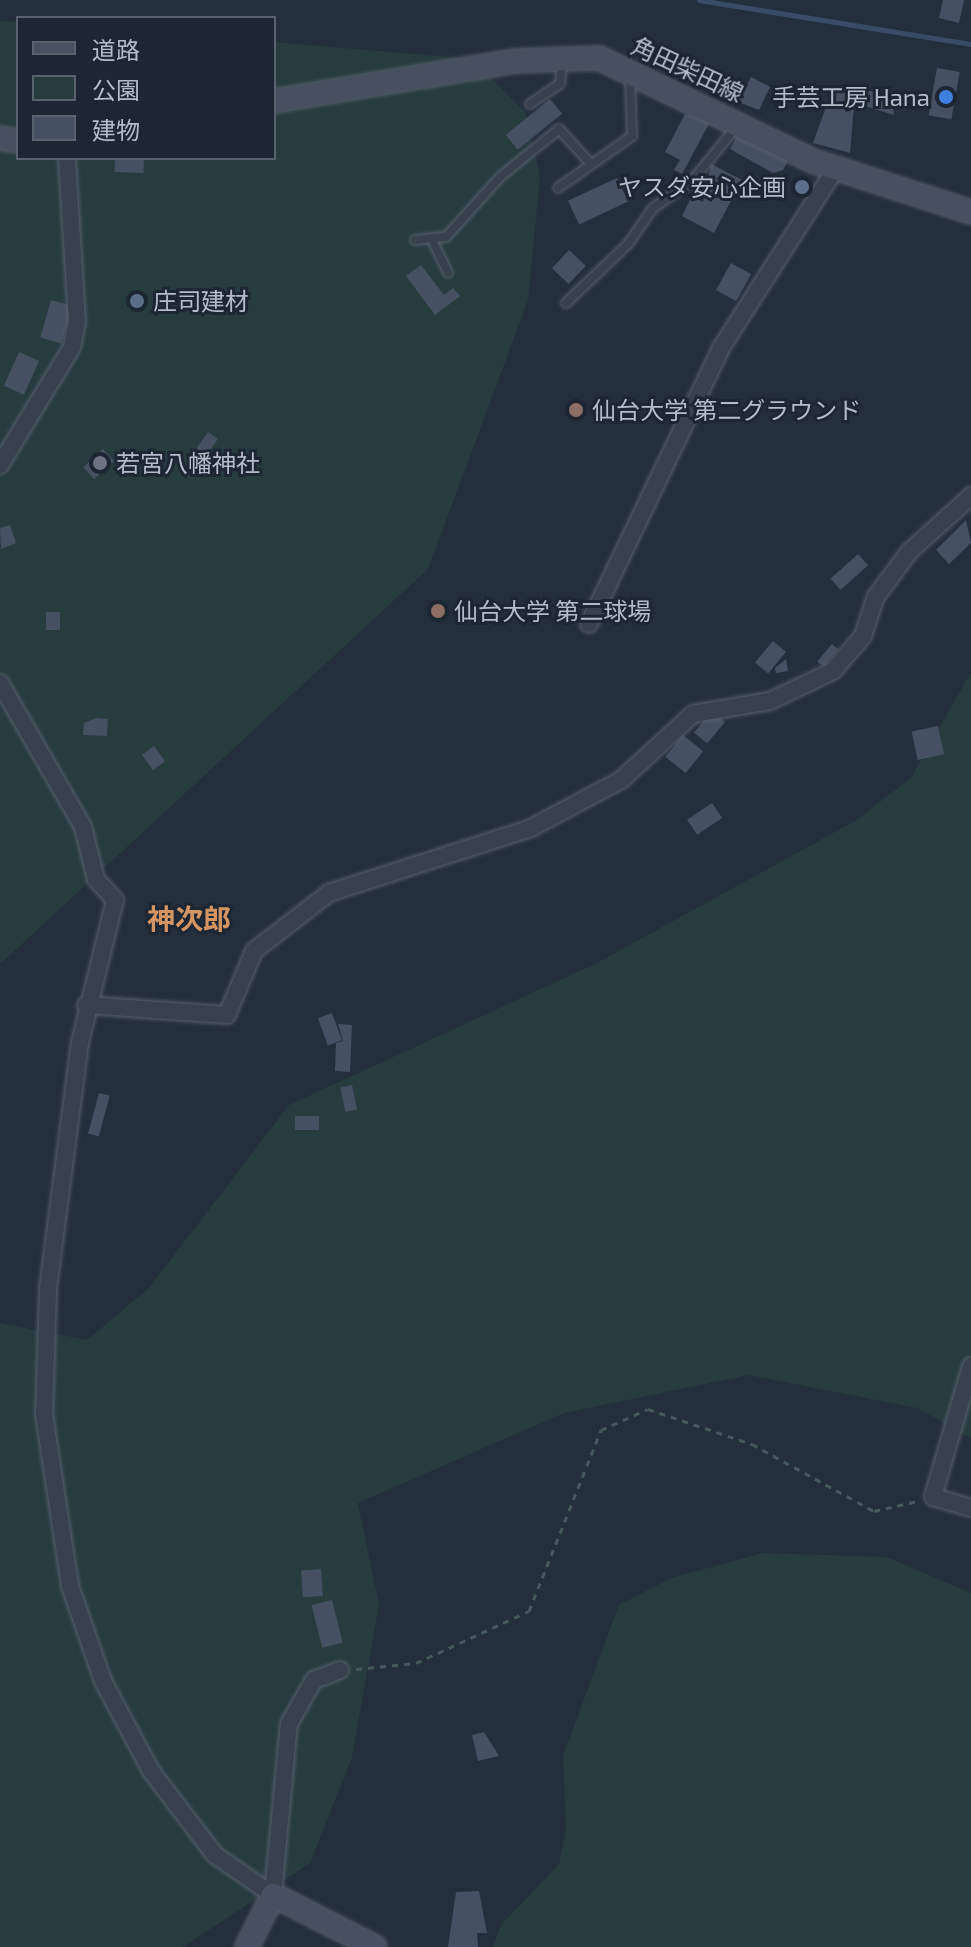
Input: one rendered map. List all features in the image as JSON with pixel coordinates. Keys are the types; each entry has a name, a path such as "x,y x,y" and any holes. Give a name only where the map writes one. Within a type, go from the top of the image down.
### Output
{"main road":[{"name":"角田柴田線","path":"276,101 563,54 630,68 835,170 971,212"},
{"path":"247,1947 273,1895 375,1947"}],"street":[{"path":"0,465 59,376 77,322 67,160"},
{"path":"589,624 721,348 835,170"},
{"path":"86,1005 227,1015 254,951 329,893 531,828 621,780 693,714 770,701 833,671 863,636 875,598 909,552 971,496"},
{"path":"0,683 83,827 96,879 115,900 86,1005 53,1225 44,1414 70,1586 103,1681 151,1771 215,1855 273,1895 289,1724 314,1680 340,1670"},
{"path":"971,1366 933,1497 971,1508"}],"lane":[{"path":"530,104 560,84 563,54"},
{"path":"558,188 632,136 630,68"},
{"path":"566,303 628,244 653,208 692,181 740,122"},
{"path":"434,244 559,129 591,164"},
{"path":"415,240 434,244"},
{"path":"434,244 448,273"}],"path":[{"path":"340,1670 416,1663 529,1611 601,1430 648,1409 752,1444 874,1511 933,1497"}],"green space":[{"path":"0,21 16,22 16,160 276,160 276,42 472,59 526,113 540,177 528,300 428,569 0,964"},
{"path":"971,672 971,1438 917,1408 749,1375 564,1413 358,1503 379,1605 352,1757 310,1863 183,1947 0,1947 0,1323 87,1340 149,1288 289,1105 597,963 855,821 911,778"},
{"path":"763,1553 887,1557 971,1593 971,1947 493,1947 501,1925 559,1864 566,1830 563,1756 619,1605 671,1578"}],"building":[{"path":"943,0 964,0 959,23 939,18"},
{"path":"688,59 714,70 707,87 681,76"},
{"path":"937,68 960,72 951,119 929,115"},
{"path":"751,77 770,87 759,110 718,94 723,85 742,95"},
{"path":"860,88 891,97 894,115 855,103"},
{"path":"841,89 855,94 850,153 813,143 832,90"},
{"path":"550,99 562,114 518,150 506,135"},
{"path":"685,114 711,120 682,174 674,170 680,160 665,152"},
{"path":"739,132 789,159 783,170 773,173 730,149"},
{"path":"115,160 144,160 143,173 115,172"},
{"path":"711,164 742,180 714,233 682,216 692,196 703,202"},
{"path":"617,178 628,202 579,224 568,201"},
{"path":"569,250 586,266 569,284 552,268"},
{"path":"731,263 751,274 736,301 716,290"},
{"path":"421,265 444,295 453,288 460,296 435,315 406,276"},
{"path":"51,300 72,306 61,344 40,337"},
{"path":"19,352 39,361 24,395 4,386"},
{"path":"208,432 218,439 205,457 195,450"},
{"path":"103,449 114,461 94,479 83,467"},
{"path":"966,520 971,543 949,564 936,550"},
{"path":"10,525 16,543 1,549 0,528"},
{"path":"858,554 868,565 841,590 831,579"},
{"path":"46,612 60,612 60,630 46,630"},
{"path":"773,641 786,652 768,673 755,662"},
{"path":"832,644 838,649 823,667 817,662"},
{"path":"786,659 788,671 776,673 775,668"},
{"path":"712,711 725,722 707,743 694,732"},
{"path":"97,718 108,719 107,736 83,735 84,723"},
{"path":"938,726 944,754 918,760 912,732"},
{"path":"683,735 703,751 686,773 665,757"},
{"path":"154,746 165,761 153,770 142,755"},
{"path":"712,803 722,818 697,835 687,820"},
{"path":"332,1013 342,1040 328,1045 318,1018"},
{"path":"338,1024 352,1025 350,1072 335,1071 336,1043 343,1041"},
{"path":"352,1085 357,1109 345,1112 340,1087"},
{"path":"99,1093 110,1096 99,1136 88,1134"},
{"path":"295,1116 319,1116 319,1130 295,1130"},
{"path":"321,1569 323,1596 303,1597 301,1570"},
{"path":"332,1600 343,1643 322,1648 312,1605"},
{"path":"484,1732 499,1756 478,1761 472,1735"},
{"path":"479,1891 487,1933 477,1933 478,1947 448,1947 456,1892"}],"waterway":[{"path":"699,0 971,44"}],"place":[{"name":"手芸工房 Hana","path":"946,97"},
{"name":"ヤスダ安心企画","path":"802,187"},
{"name":"庄司建材","path":"137,301"},
{"name":"仙台大学 第二グラウンド","path":"576,410"},
{"name":"若宮八幡神社","path":"100,463"},
{"name":"仙台大学 第二球場","path":"438,611"}],"district":[{"name":"神次郎","path":"189,918"}]}
